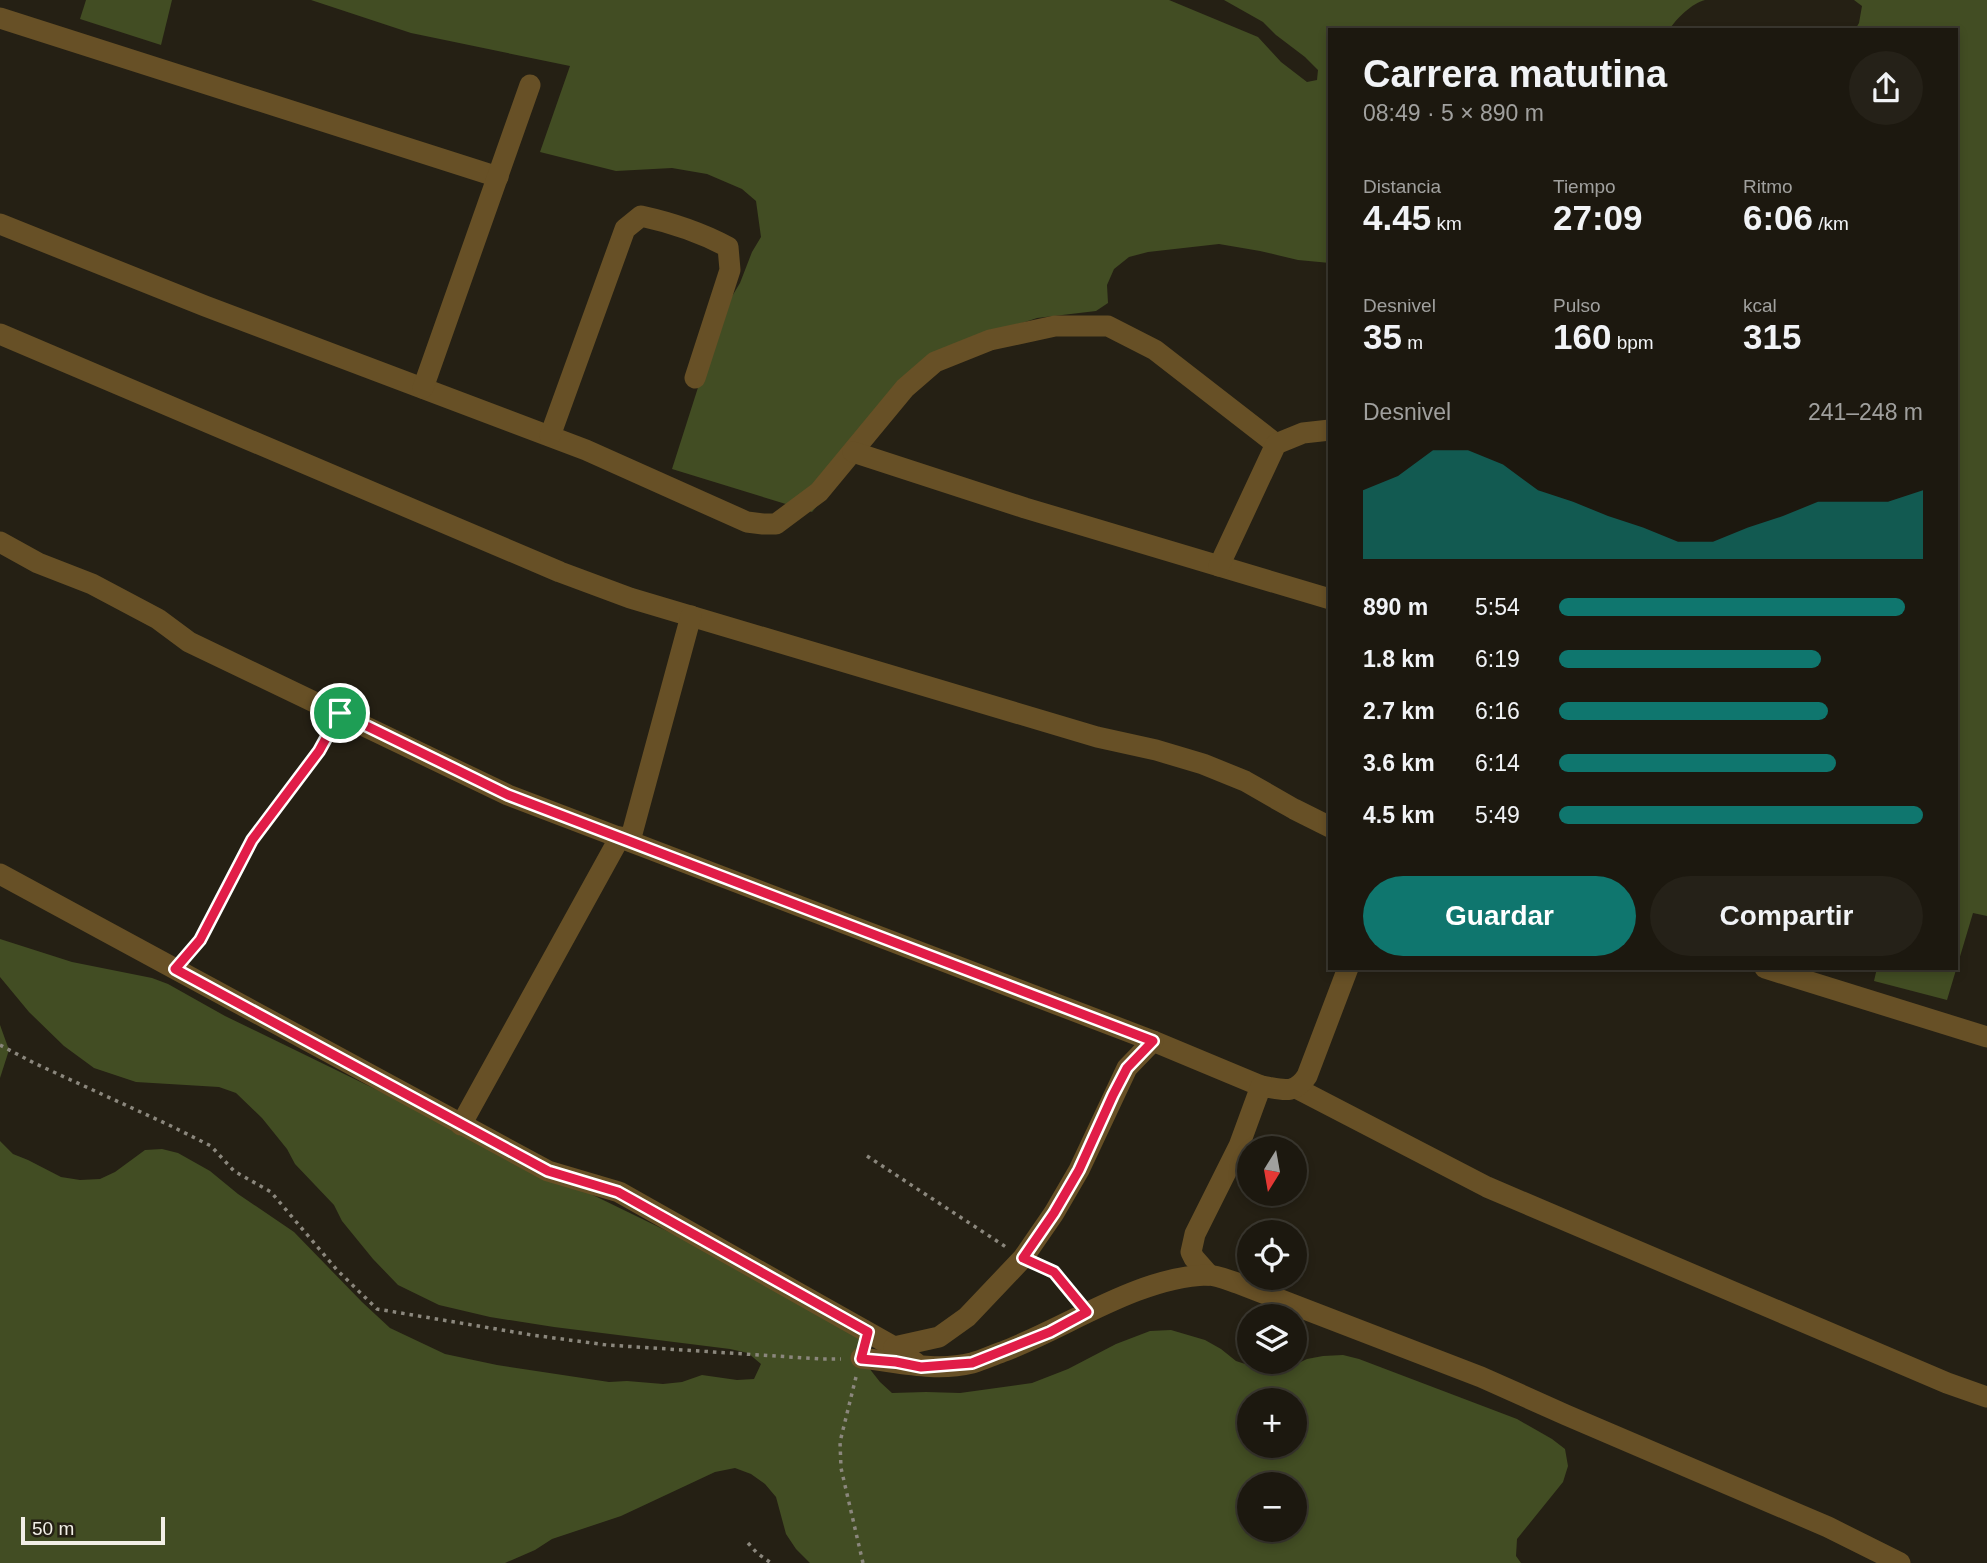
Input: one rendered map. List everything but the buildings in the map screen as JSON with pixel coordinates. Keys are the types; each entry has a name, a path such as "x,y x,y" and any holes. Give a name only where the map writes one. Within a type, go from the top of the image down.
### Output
{"street":[{"path":"0,18 498,177"},
{"path":"423,388 530,85"},
{"path":"550,436 625,229 641,216 700,232 728,247 730,270 695,378"},
{"path":"0,224 205,306 586,450 747,522 776,524 819,492 905,388 935,362 990,340 1055,326 1108,326 1155,350 1276,444"},
{"path":"0,334 495,546 630,598 1097,737 1203,764 1245,781 1294,810 1328,826"},
{"path":"1219,566 1276,444 1303,433 1328,430"},
{"path":"853,452 1025,508 1328,598"},
{"path":"0,542 38,564 92,584 158,619 189,642 508,795 1153,1041 1261,1086 1289,1090 1301,1085 1307,1076 1347,970"},
{"path":"461,1125 625,839 691,616"},
{"path":"0,874 548,1171 618,1192 894,1347 921,1367"},
{"path":"1771,970 1987,1037"},
{"path":"894,1347 939,1337 967,1317 1023,1258 1079,1170 1127,1068 1153,1041"},
{"path":"1209,1275 1191,1252 1195,1234 1239,1146 1261,1086"},
{"path":"1296,1088 1487,1187 1947,1383 1987,1397"},
{"path":"861,1359 921,1367 972,1363 1037,1338 1087,1312 1167,1281 1209,1275 1237,1283 1481,1377 1828,1527 1900,1563"}],"path":[{"path":"175,969 200,940 252,840 319,751 340,713"},
{"path":"0,1045 211,1146 234,1171 271,1192 329,1262 377,1309 607,1345 821,1359 861,1359 841,1442 841,1468 863,1563"},
{"path":"867,1156 1023,1258 1054,1272 1087,1312"},
{"path":"748,1543 771,1563"}],"green space":[{"path":"86,0 172,0 161,45 80,19"},
{"path":"311,0 1169,0 1258,37 1281,62 1307,82 1317,80 1318,70 1305,57 1263,22 1224,0 1705,0 1685,12 1671,28 1328,28 1328,263 1298,260 1219,244 1148,252 1129,257 1114,269 1107,285 1108,303 1096,311 1037,318 966,342 943,357 812,512 672,469 702,375 731,298 761,237 756,201 742,189 707,174 672,168 616,171 540,152 570,66 411,33"},
{"path":"1854,0 1987,0 1987,916 1973,913 1958,963 1958,28 1856,28 1862,6"},
{"path":"0,939 72,962 152,978 168,984 225,1016 669,1232 811,1292 860,1338 869,1368 892,1393 960,1393 1032,1383 1150,1331 1171,1330 1205,1340 1221,1349 1237,1361 1237,1374 1307,1374 1307,1359 1343,1355 1359,1359 1517,1419 1565,1449 1568,1466 1563,1482 1517,1539 1516,1556 1521,1563 810,1563 786,1534 776,1497 765,1484 751,1474 735,1468 715,1472 621,1516 552,1539 505,1563 0,1563 0,1141 13,1154 61,1177 80,1180 100,1179 115,1172 145,1150 162,1149 178,1153 210,1171 238,1194 294,1232 390,1328 445,1354 609,1382 663,1384 682,1382 702,1375 737,1380 754,1379 761,1364 748,1353 730,1349 554,1327 490,1317 439,1305 398,1285 373,1259 342,1221 334,1205 295,1164 287,1149 262,1118 236,1093 219,1087 136,1082 94,1068 64,1046 29,1012 0,977"},
{"path":"1877,970 1956,970 1947,1000 1874,981"},
{"path":"0,1025 9,1050 0,1078"}],"route":[{"path":"340,713 508,795 1153,1041 1127,1068 1079,1170 1023,1258 1054,1272 1087,1312 1050,1332 972,1363 921,1367 861,1359 868,1332 618,1192 548,1171 175,969 200,940 252,840 319,751 340,713"}]}
